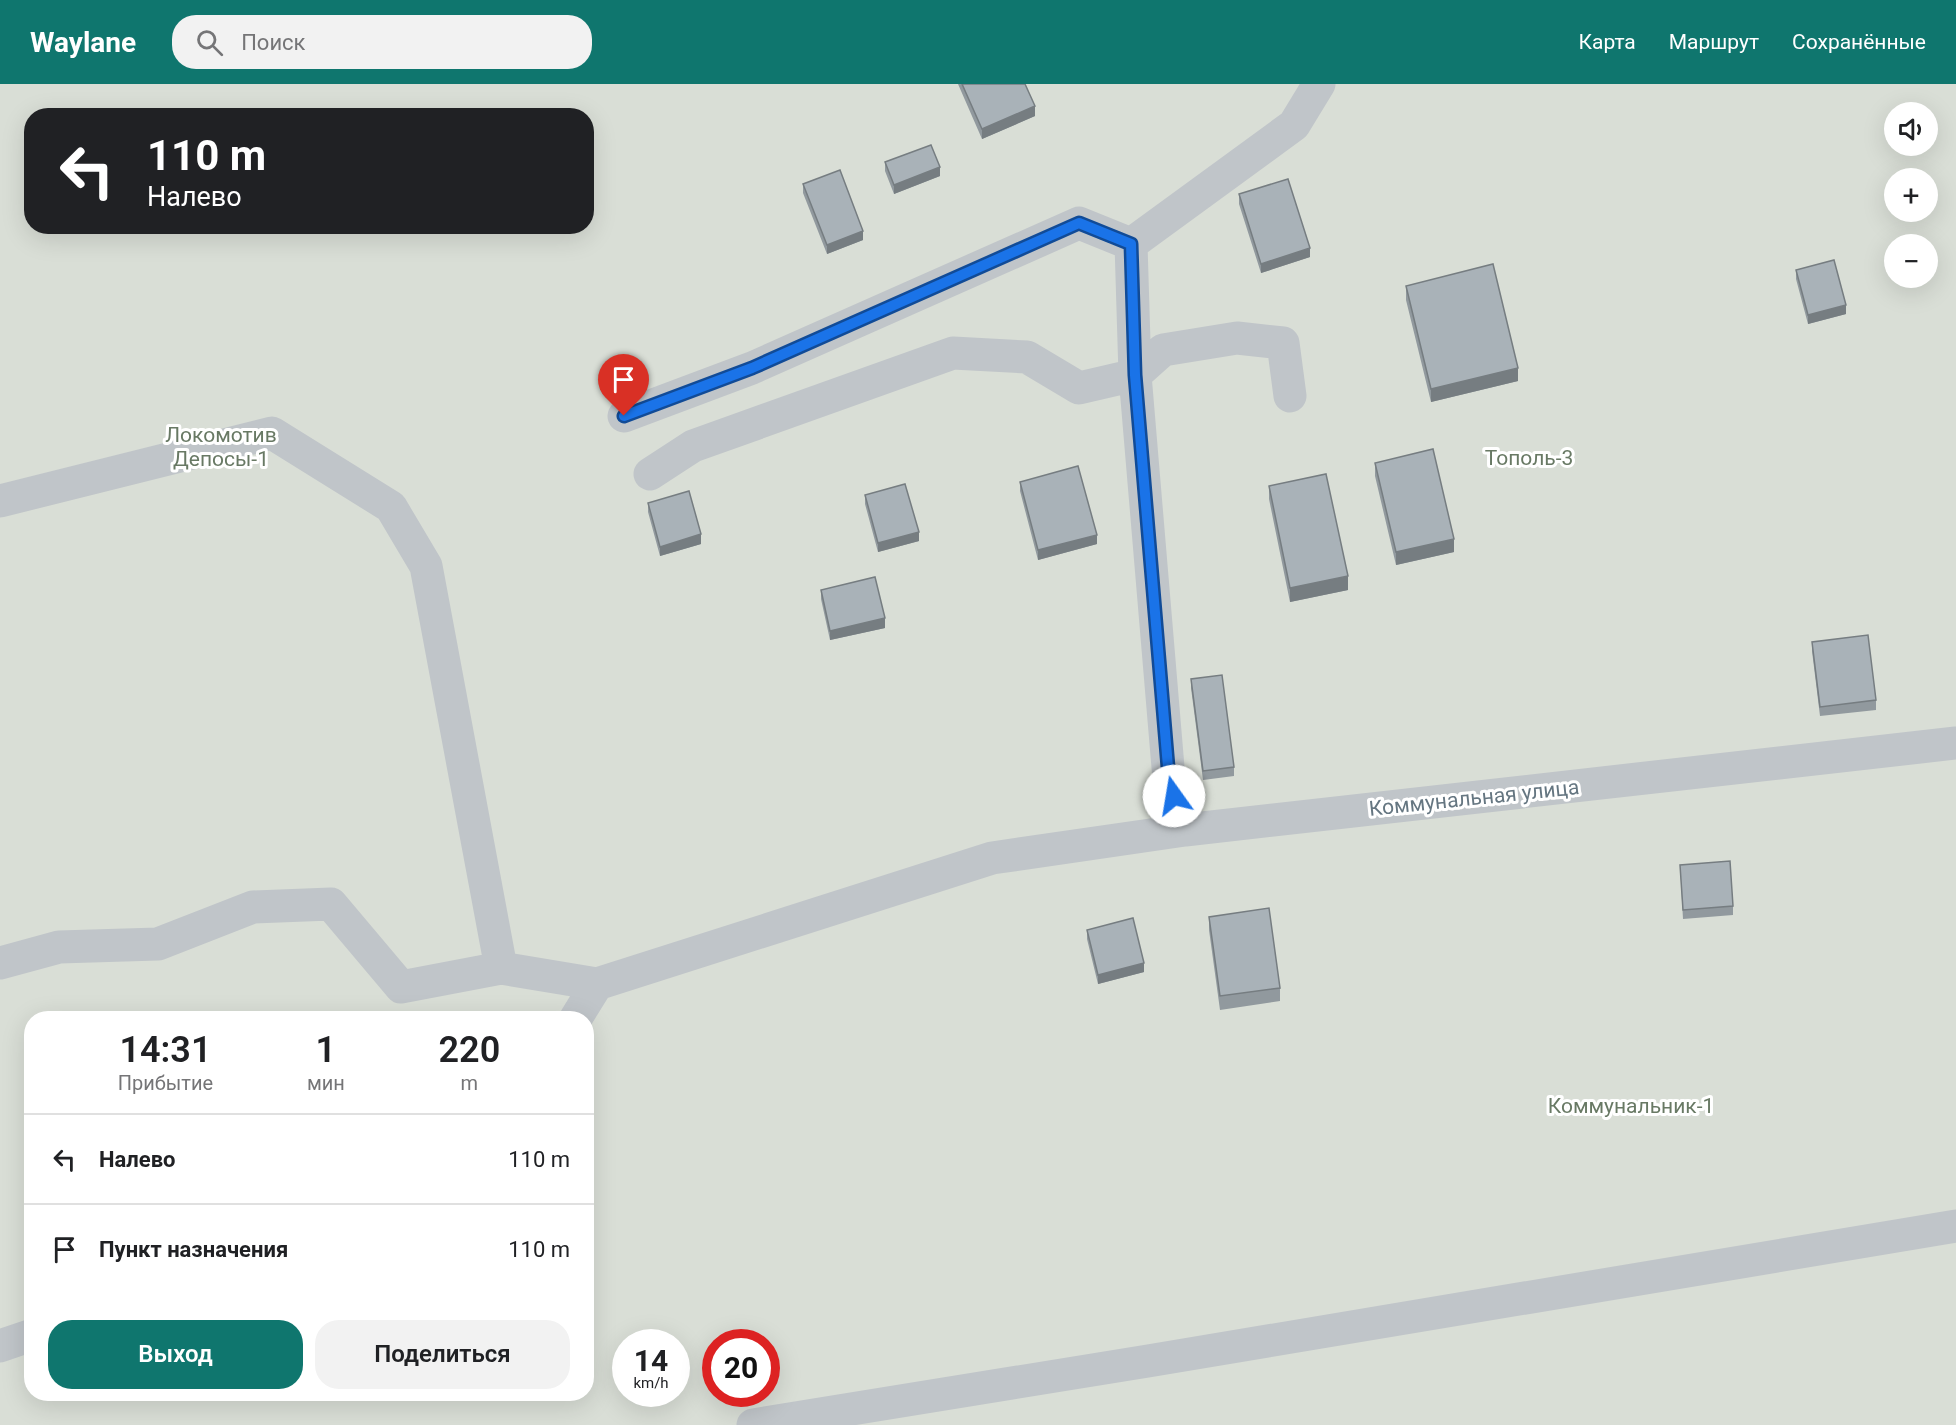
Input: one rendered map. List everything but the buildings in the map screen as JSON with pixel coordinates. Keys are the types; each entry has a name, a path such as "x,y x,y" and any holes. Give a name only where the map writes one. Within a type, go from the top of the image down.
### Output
{"lane":[{"path":"1131,244 1294,125 1319,84"},
{"path":"624,416 752,368 1079,223 1131,244"},
{"path":"1131,244 1135,375 1169,779 1185,830"},
{"path":"650,474 693,446 953,353 1027,357 1079,388 1135,375 1163,350 1237,338 1283,343 1290,396"},
{"path":"0,501 272,433 391,507 426,566 501,968"},
{"name":"Коммунальная улица","path":"597,984 992,858 1185,830 1956,743"},
{"path":"0,963 59,947 158,944 254,907 331,904 401,987 501,968 597,984 580,1011"},
{"path":"753,1425 1956,1226"},
{"path":"0,1346 24,1338"}],"green space":[{"path":"0,84 1956,84 1956,1425 0,1425"}],"route":[{"path":"624,416 752,368 1079,223 1131,244 1135,375 1169,779 1174,796"}],"park label":[{"name":"Локомотив Депосы-1","path":"221,447"},
{"name":"Тополь-3","path":"1529,458"},
{"name":"Коммунальник-1","path":"1631,1106"}]}
